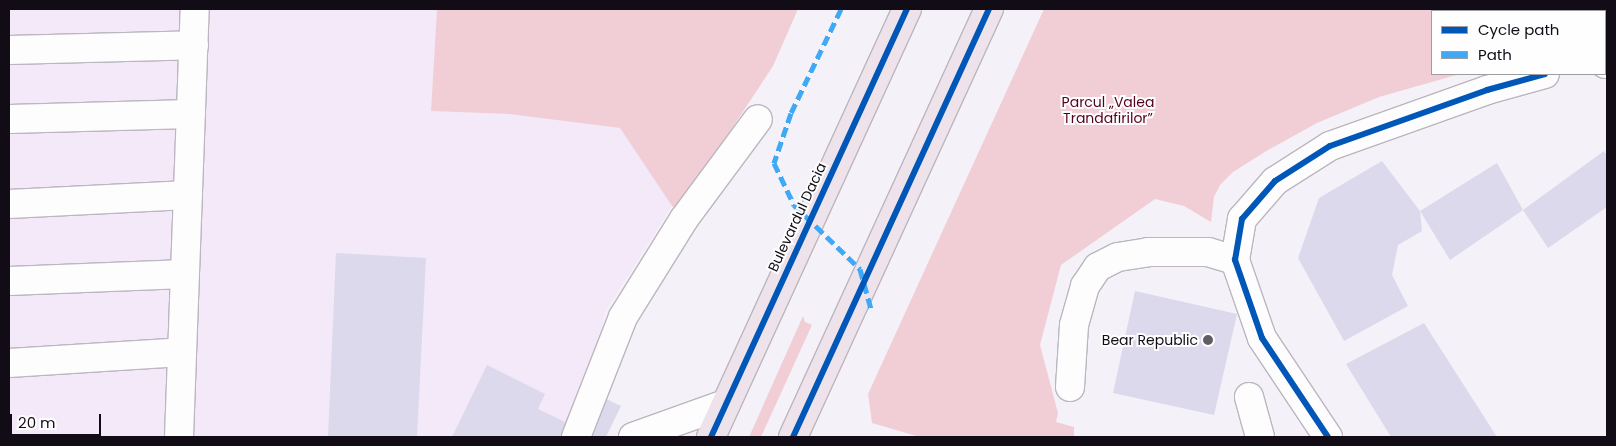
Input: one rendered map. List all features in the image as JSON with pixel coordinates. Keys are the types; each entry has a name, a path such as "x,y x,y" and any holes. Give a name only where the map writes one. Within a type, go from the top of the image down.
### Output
{"highway":[{"name":"Bulevardul Dacia","path":"711,437 762,322 907,9"},
{"path":"793,437 989,9"}],"street":[{"path":"179,437 195,9"},
{"path":"9,50 194,45"},
{"path":"1328,437 1262,338 1236,260 1242,219 1275,181 1330,146 1487,90 1541,75"},
{"path":"9,119 191,114"},
{"path":"576,437 623,317 684,219 758,119"},
{"path":"9,204 188,195"},
{"path":"1070,387 1074,325 1085,286 1098,267 1118,257 1148,252 1208,252 1236,260"},
{"path":"9,281 185,274"},
{"path":"9,363 182,352"},
{"path":"1249,397 1260,437"},
{"path":"633,437 726,404"}],"shaded area":[{"path":"9,9 437,9 431,111 509,114 620,128 672,206 605,312 588,396 601,437 9,437"}],"green space":[{"path":"437,9 798,9 773,66 678,210 672,206 620,128 509,114 431,111"},
{"name":"Parcul „Valea Trandafirilor”","path":"1044,9 1502,9 1431,10 1431,75 1456,75 1379,97 1317,123 1268,150 1233,172 1220,185 1214,197 1211,222 1184,206 1155,199 1061,265 1040,345 1058,413 1056,422 1074,427 1074,437 920,437 872,423 868,394"},
{"path":"803,316 805,322 812,325 761,437 749,437"}],"building":[{"path":"1604,151 1607,156 1607,207 1548,248 1523,210"},
{"path":"1382,161 1420,211 1422,231 1398,245 1392,275 1408,306 1344,341 1298,258 1319,198"},
{"path":"1497,163 1523,210 1450,260 1420,211"},
{"path":"336,253 426,258 417,437 328,437"},
{"path":"1135,291 1237,314 1214,415 1113,393"},
{"path":"1424,323 1497,437 1391,437 1346,364"},
{"path":"487,365 545,394 538,409 565,422 581,387 621,406 606,437 452,437"}],"marked path":[{"path":"841,9 791,113 774,163 794,205 860,269 871,309"}],"cycle path":[{"path":"711,437 907,9"},
{"path":"793,437 989,9"},
{"path":"1328,437 1262,338 1235,260 1242,219 1275,181 1330,146 1487,90 1541,75"}],"place":[{"name":"Bear Republic","path":"1208,340"}]}
